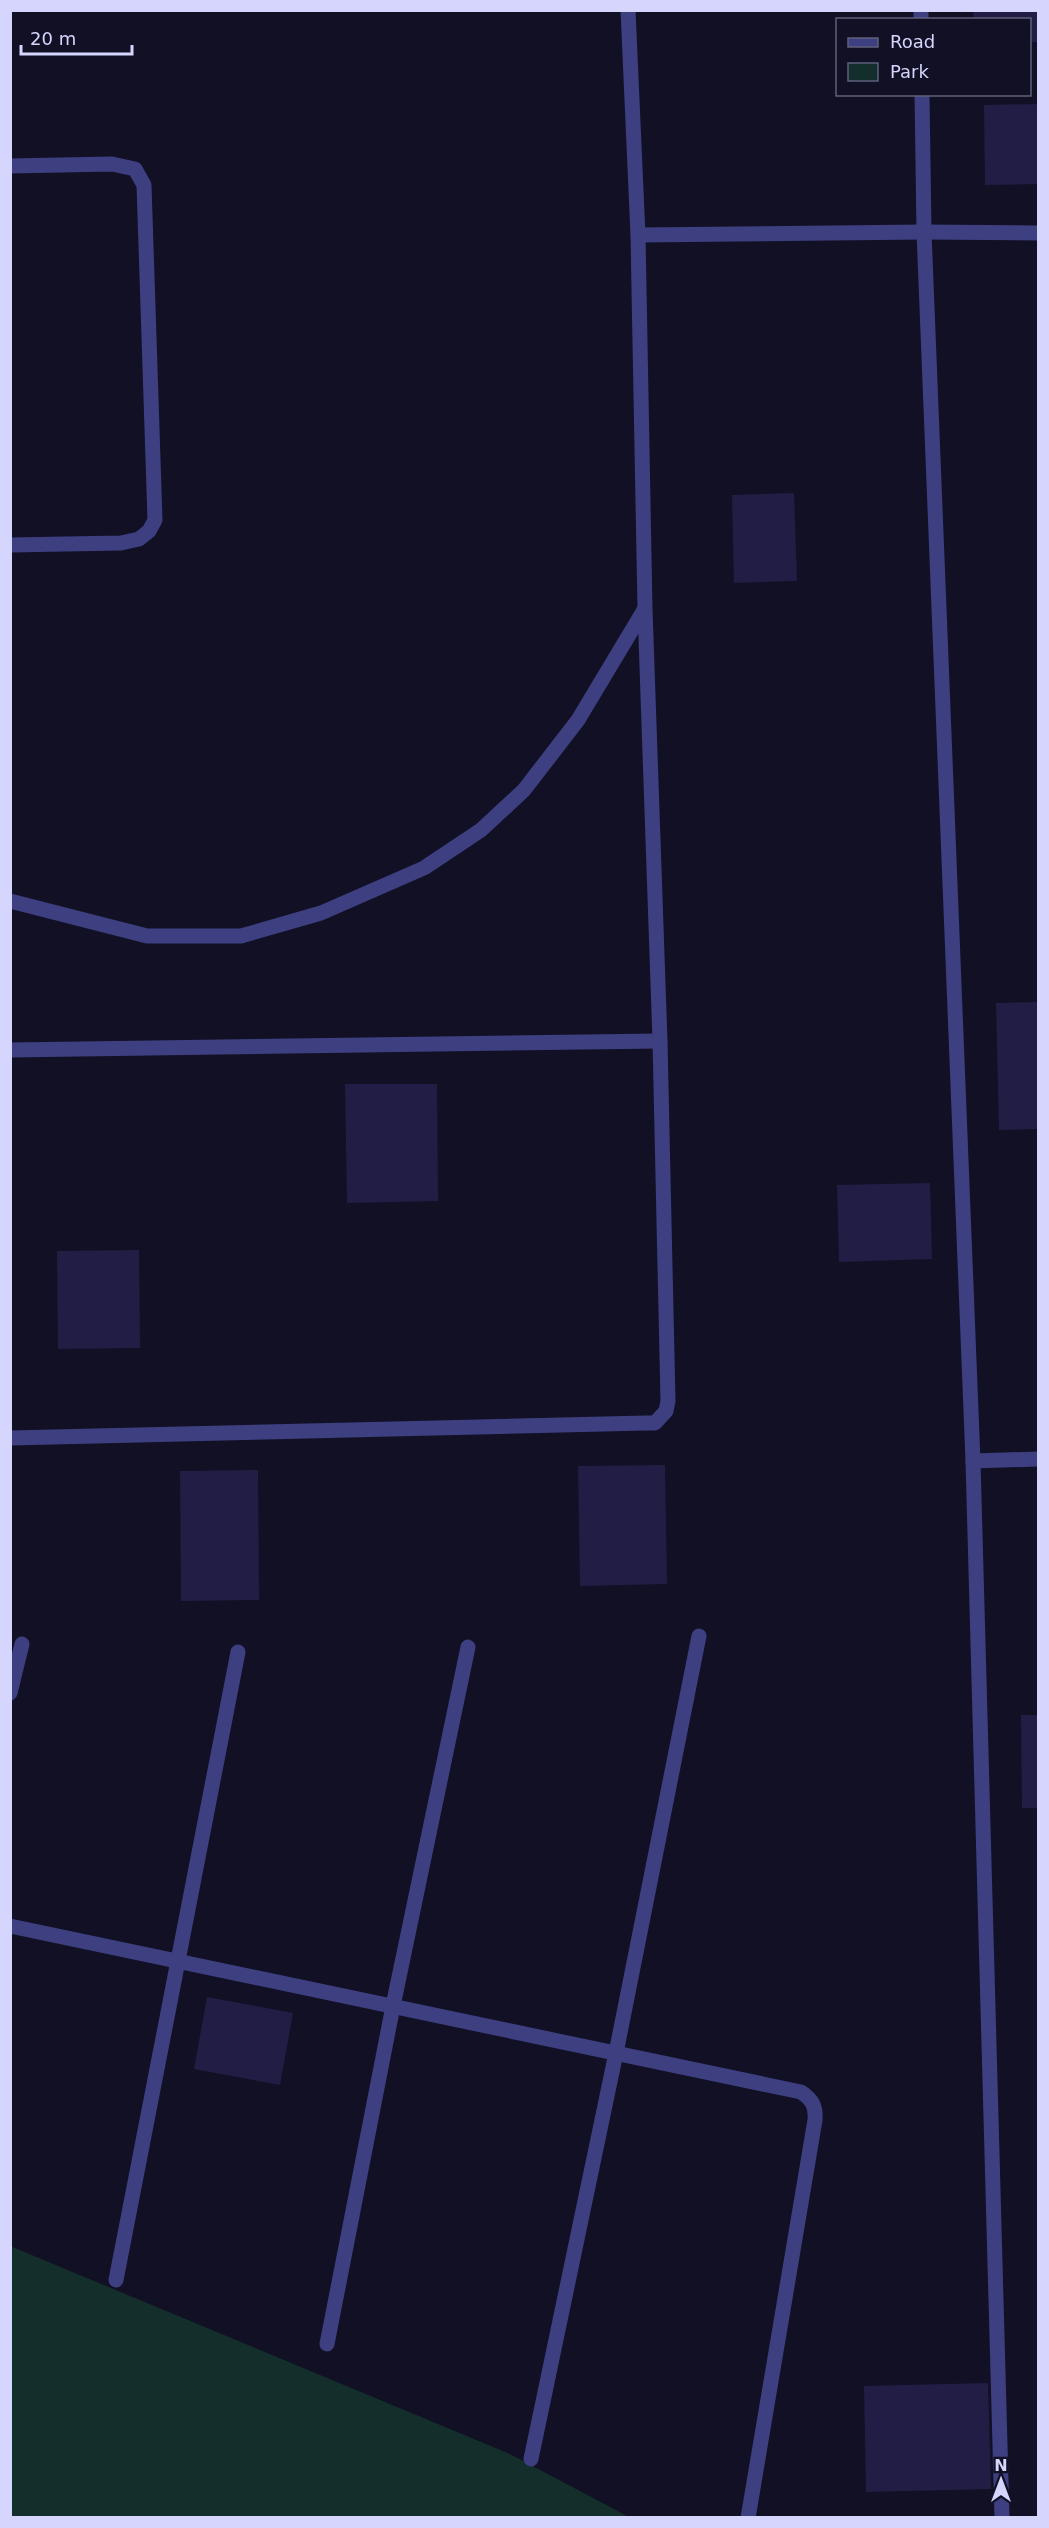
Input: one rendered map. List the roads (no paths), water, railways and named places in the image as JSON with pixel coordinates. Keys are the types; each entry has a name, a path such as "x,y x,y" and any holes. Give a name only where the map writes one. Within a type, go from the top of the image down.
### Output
{"street":[{"path":"10,1438 655,1422 666,1411 668,1401 660,1041 645,609 638,235 628,10"},
{"path":"922,96 924,232 973,1461 1002,2517"},
{"path":"10,166 112,164 135,169 144,185 155,520 149,531 139,539 130,541 10,545"},
{"path":"638,235 1038,233"},
{"path":"10,902 147,936 241,936 321,913 424,868 481,830 524,790 578,720 645,609"},
{"path":"10,1050 660,1041"},
{"path":"973,1461 1038,1460"},
{"path":"531,2459 616,2054 699,1636"},
{"path":"10,1693 21,1644"},
{"path":"327,2344 393,2007 468,1647"},
{"path":"116,2280 238,1652"},
{"path":"10,1926 801,2092 810,2098 816,2109 748,2517"}]}
